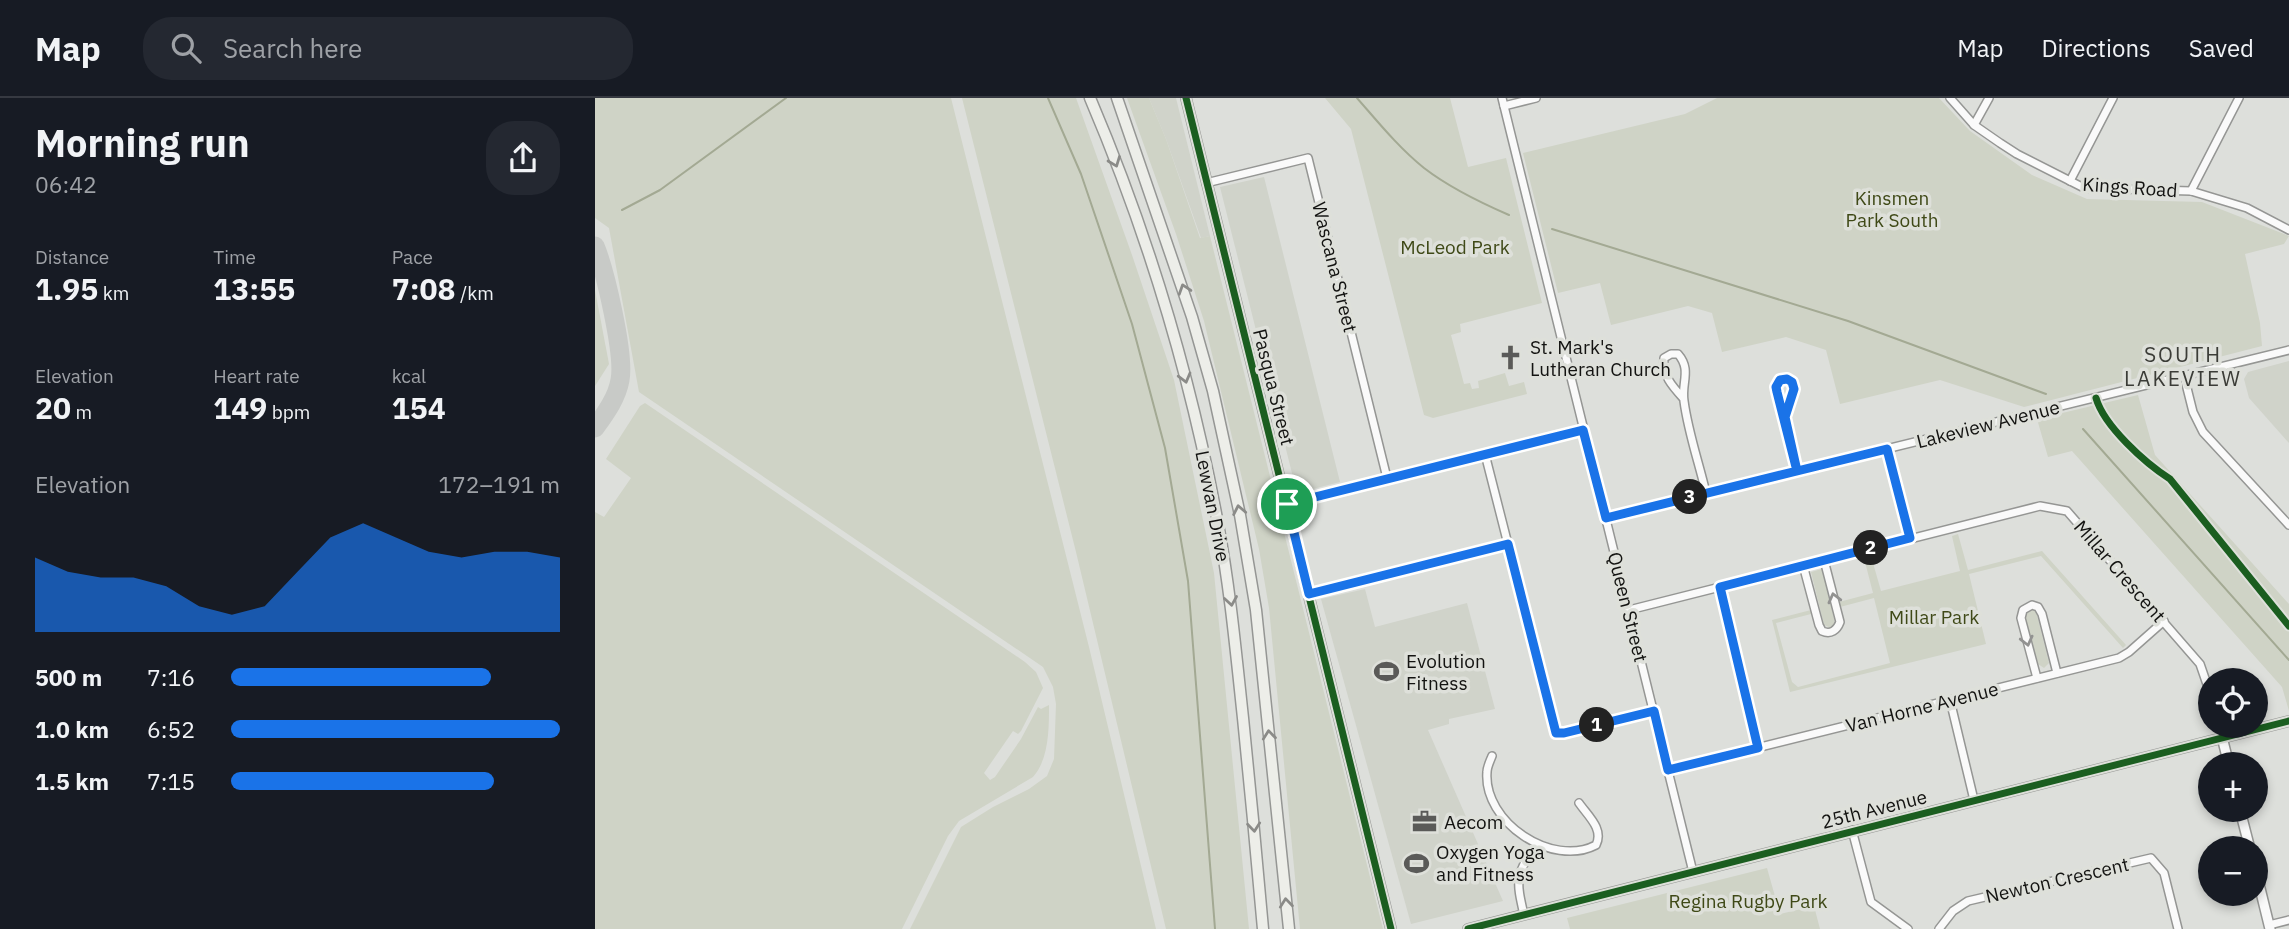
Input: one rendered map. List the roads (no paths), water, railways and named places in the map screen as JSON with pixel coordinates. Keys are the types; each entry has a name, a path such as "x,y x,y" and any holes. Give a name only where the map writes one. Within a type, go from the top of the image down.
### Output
{"main road":[{"name":"Lewvan Drive","path":"1090,98 1128,196 1166,311 1190,396 1216,510 1234,624 1263,929"},
{"name":"Lewvan Drive","path":"1117,98 1192,317 1213,391 1238,503 1257,610 1289,929"}],"street":[{"name":"Pasqua Street","path":"1186,98 1391,929"},
{"path":"1503,102 1536,98"},
{"name":"Kings Road","path":"1950,98 1974,125 2017,154 2084,188 2191,191 2247,208 2289,230"},
{"path":"1974,125 1989,98"},
{"path":"2070,181 2113,98"},
{"path":"2191,191 2239,98"},
{"name":"Queen Street","path":"1503,102 1693,872"},
{"name":"Wascana Street","path":"1206,183 1308,158 1387,478"},
{"name":"Lakeview Avenue","path":"1606,518 2289,350"},
{"path":"1683,398 1670,384 1665,373 1664,358 1671,354 1678,354 1686,368 1687,380 1683,398 1706,493"},
{"path":"2184,376 2193,412 2203,432 2289,526"},
{"path":"1785,417 1794,389 1792,382 1787,379 1780,380 1776,387 1797,471"},
{"path":"1287,504 1583,430"},
{"path":"1887,449 1910,538"},
{"path":"1485,454 1556,733 1654,711"},
{"name":"Millar Crescent","path":"1629,610 2040,506 2067,511 2164,621 2201,668"},
{"path":"1309,594 1508,544"},
{"path":"1803,565 1819,625 1822,631 1827,633 1833,631 1840,622 1824,559"},
{"path":"1720,587 1758,748"},
{"path":"2037,678 2021,618 2023,610 2032,606 2038,607 2042,614 2057,673"},
{"name":"Van Horne Avenue","path":"1668,770 2119,658 2164,621"},
{"path":"1950,700 1974,800"},
{"name":"25th Avenue","path":"2268,726 2289,721"},
{"name":"25th Avenue","path":"1468,929 2218,738"},
{"path":"1492,756 1487,771 1491,795 1497,808 1510,825 1536,845 1577,852 1596,845 1600,838 1598,830 1579,803"},
{"path":"1852,830 1871,902 1908,929"},
{"path":"1524,915 1517,888 1518,878 1525,860 1536,845"},
{"name":"Newton Crescent","path":"1939,929 1953,911 1968,901 2151,858 2164,873 2178,929"},
{"path":"2264,906 2269,927 2289,920"}],"waterway":[{"path":"622,210 660,190 786,98"},
{"path":"1048,98 1081,174 1132,324 1165,448 1188,581 1215,929"},
{"path":"1357,98 1397,143 1424,168 1465,194 1509,215"},
{"path":"1552,229 1848,321 2046,394"},
{"path":"2083,429 2289,660"}],"place":[{"name":"St. Mark's Lutheran Church","path":"1510,358"},
{"name":"Evolution Fitness","path":"1386,672"},
{"name":"Aecom","path":"1424,822"},
{"name":"Oxygen Yoga and Fitness","path":"1416,863"}],"district":[{"name":"SOUTH LAKEVIEW","path":"2183,367"}],"park label":[{"name":"Kinsmen Park South","path":"1892,209"},
{"name":"McLeod Park","path":"1455,247"},
{"name":"Millar Park","path":"1934,617"},
{"name":"Regina Rugby Park","path":"1748,901"}]}
